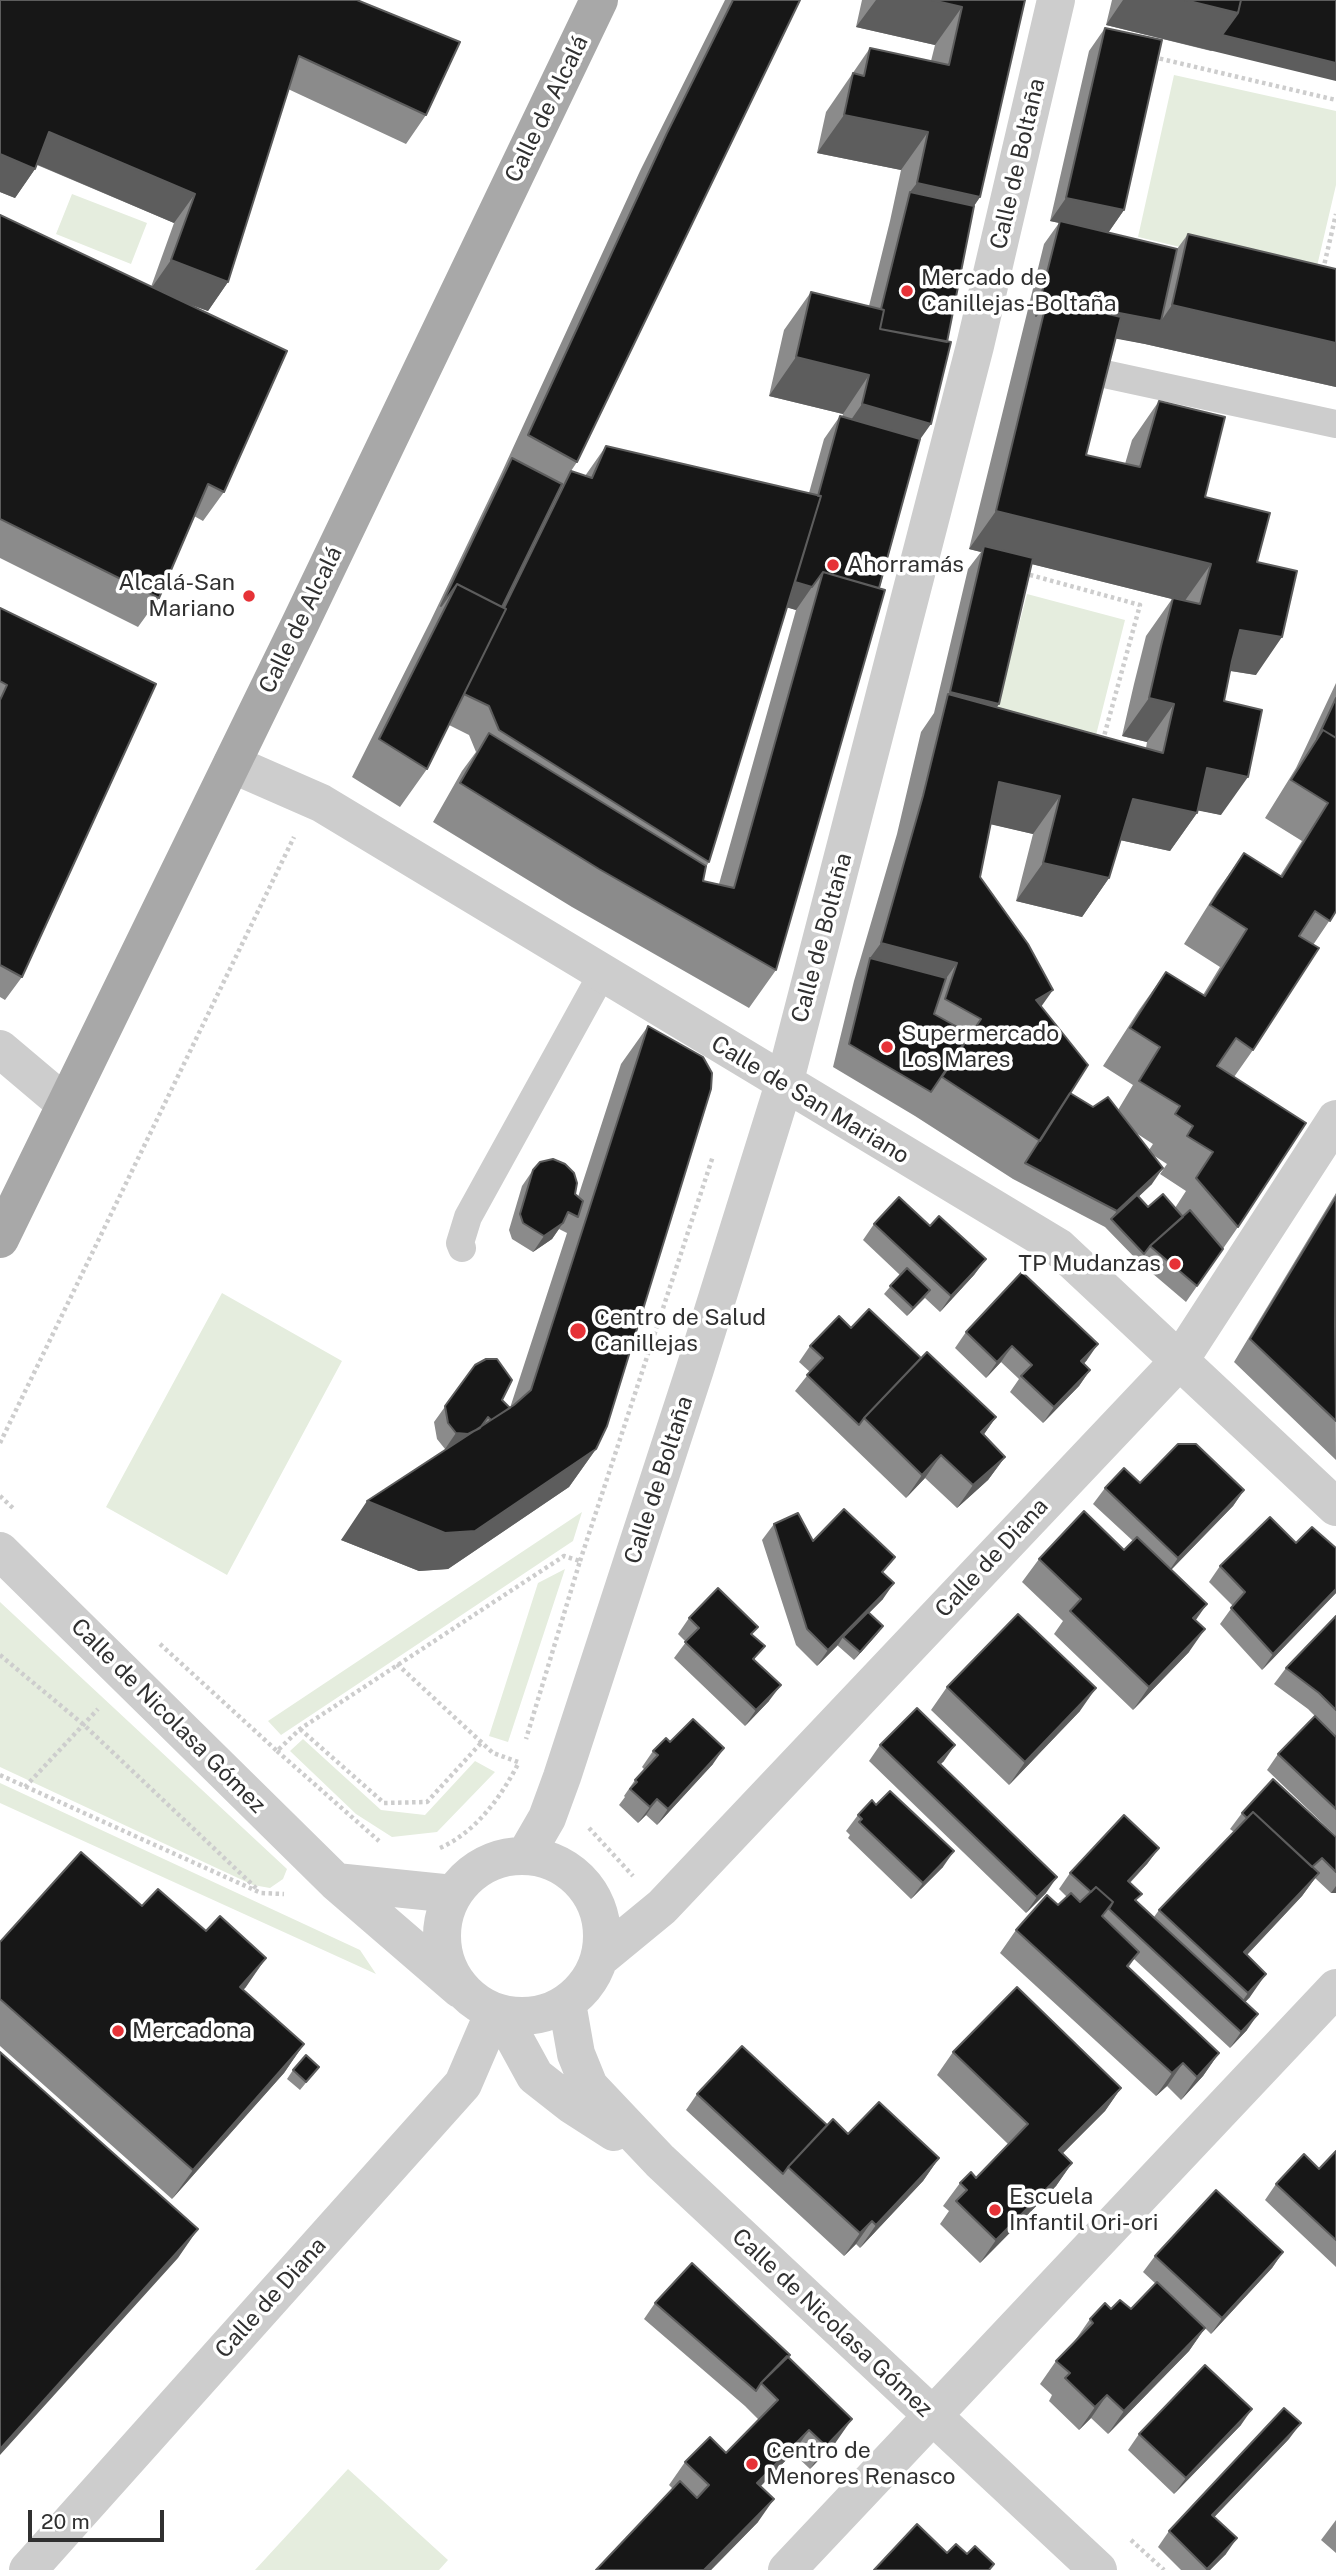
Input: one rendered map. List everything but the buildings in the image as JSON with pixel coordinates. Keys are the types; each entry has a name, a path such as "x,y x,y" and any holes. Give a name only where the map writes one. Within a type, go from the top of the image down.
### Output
{"main road":[{"name":"Calle de Alcalá","path":"0,1239 64,1103 232,764 593,1"}],"street":[{"name":"Calle de Boltaña","path":"525,1856 547,1818 562,1777 691,1382 784,1084 975,346 1056,0"},
{"name":"Calle de San Mariano","path":"232,764 321,803 1058,1247 1336,1507"},
{"path":"0,1049 64,1103"},
{"name":"Calle de Diana","path":"600,1958 662,1907 1180,1360 1336,1119"},
{"name":"Calle de Nicolasa Gómez","path":"0,1551 336,1882 460,1989"},
{"path":"525,1856 545,1859 564,1867 593,1897 603,1937 600,1958 587,1983 567,2003 546,2013 523,2017 497,2013 476,2003 460,1989 447,1967 442,1943 443,1918 453,1894 466,1878 484,1865 504,1858 525,1856"},
{"path":"336,1882 404,1878 453,1894"},
{"path":"787,2570 1336,1989"},
{"name":"Calle de Nicolasa Gómez","path":"567,2003 576,2054 590,2086 660,2161 1098,2570"},
{"name":"Calle de Diana","path":"27,2570 463,2084 497,2013"},
{"name":"Calle de Nicolasa Gómez","path":"497,2013 535,2076 572,2105 660,2161"}],"lane":[{"path":"1100,373 1336,424"},
{"path":"462,1248 460,1244 468,1217 602,974"}],"path":[{"path":"1140,54 1336,100"},
{"path":"1320,282 1336,214"},
{"path":"1018,572 1140,605 1102,742"},
{"path":"0,1443 295,836 307,835"},
{"path":"154,1638 277,1751 404,1878 453,1842 501,1797 518,1762 580,1561 715,1150"},
{"path":"0,1496 20,1515"},
{"path":"277,1751 300,1729 564,1556 580,1561"},
{"path":"0,1655 84,1725 261,1893"},
{"path":"397,1664 493,1753 562,1777"},
{"path":"300,1729 384,1802 427,1802 481,1743"},
{"path":"0,1775 261,1893 297,1894"},
{"path":"1125,2534 1164,2570"}],"green space":[{"path":"1174,75 1336,111 1336,185 1314,279 1138,237"},
{"path":"72,194 147,223 131,264 56,234"},
{"path":"1027,594 1125,620 1092,751 993,725"},
{"path":"222,1293 342,1361 227,1575 106,1507"},
{"path":"582,1512 573,1541 281,1735 268,1721"},
{"path":"565,1569 508,1742 489,1736 538,1583"},
{"path":"0,1602 287,1869 283,1879 270,1888 253,1885 0,1767"},
{"path":"303,1739 381,1810 425,1815 475,1761 495,1772 437,1832 392,1837 356,1814 290,1751"},
{"path":"0,1783 360,1950 376,1974 0,1803"},
{"path":"348,2469 448,2560 439,2570 255,2570"}],"place":[{"name":"Mercado de Canillejas-Boltaña","path":"907,291"},
{"name":"Ahorramás","path":"833,565"},
{"name":"Alcalá-San Mariano","path":"249,596"},
{"name":"Supermercado Los Mares","path":"887,1047"},
{"name":"TP Mudanzas","path":"1175,1264"},
{"name":"Centro de Salud Canillejas","path":"578,1331"},
{"name":"Mercadona","path":"118,2031"},
{"name":"Escuela Infantil Ori-ori","path":"995,2210"},
{"name":"Centro de Menores Renasco","path":"752,2464"}]}
